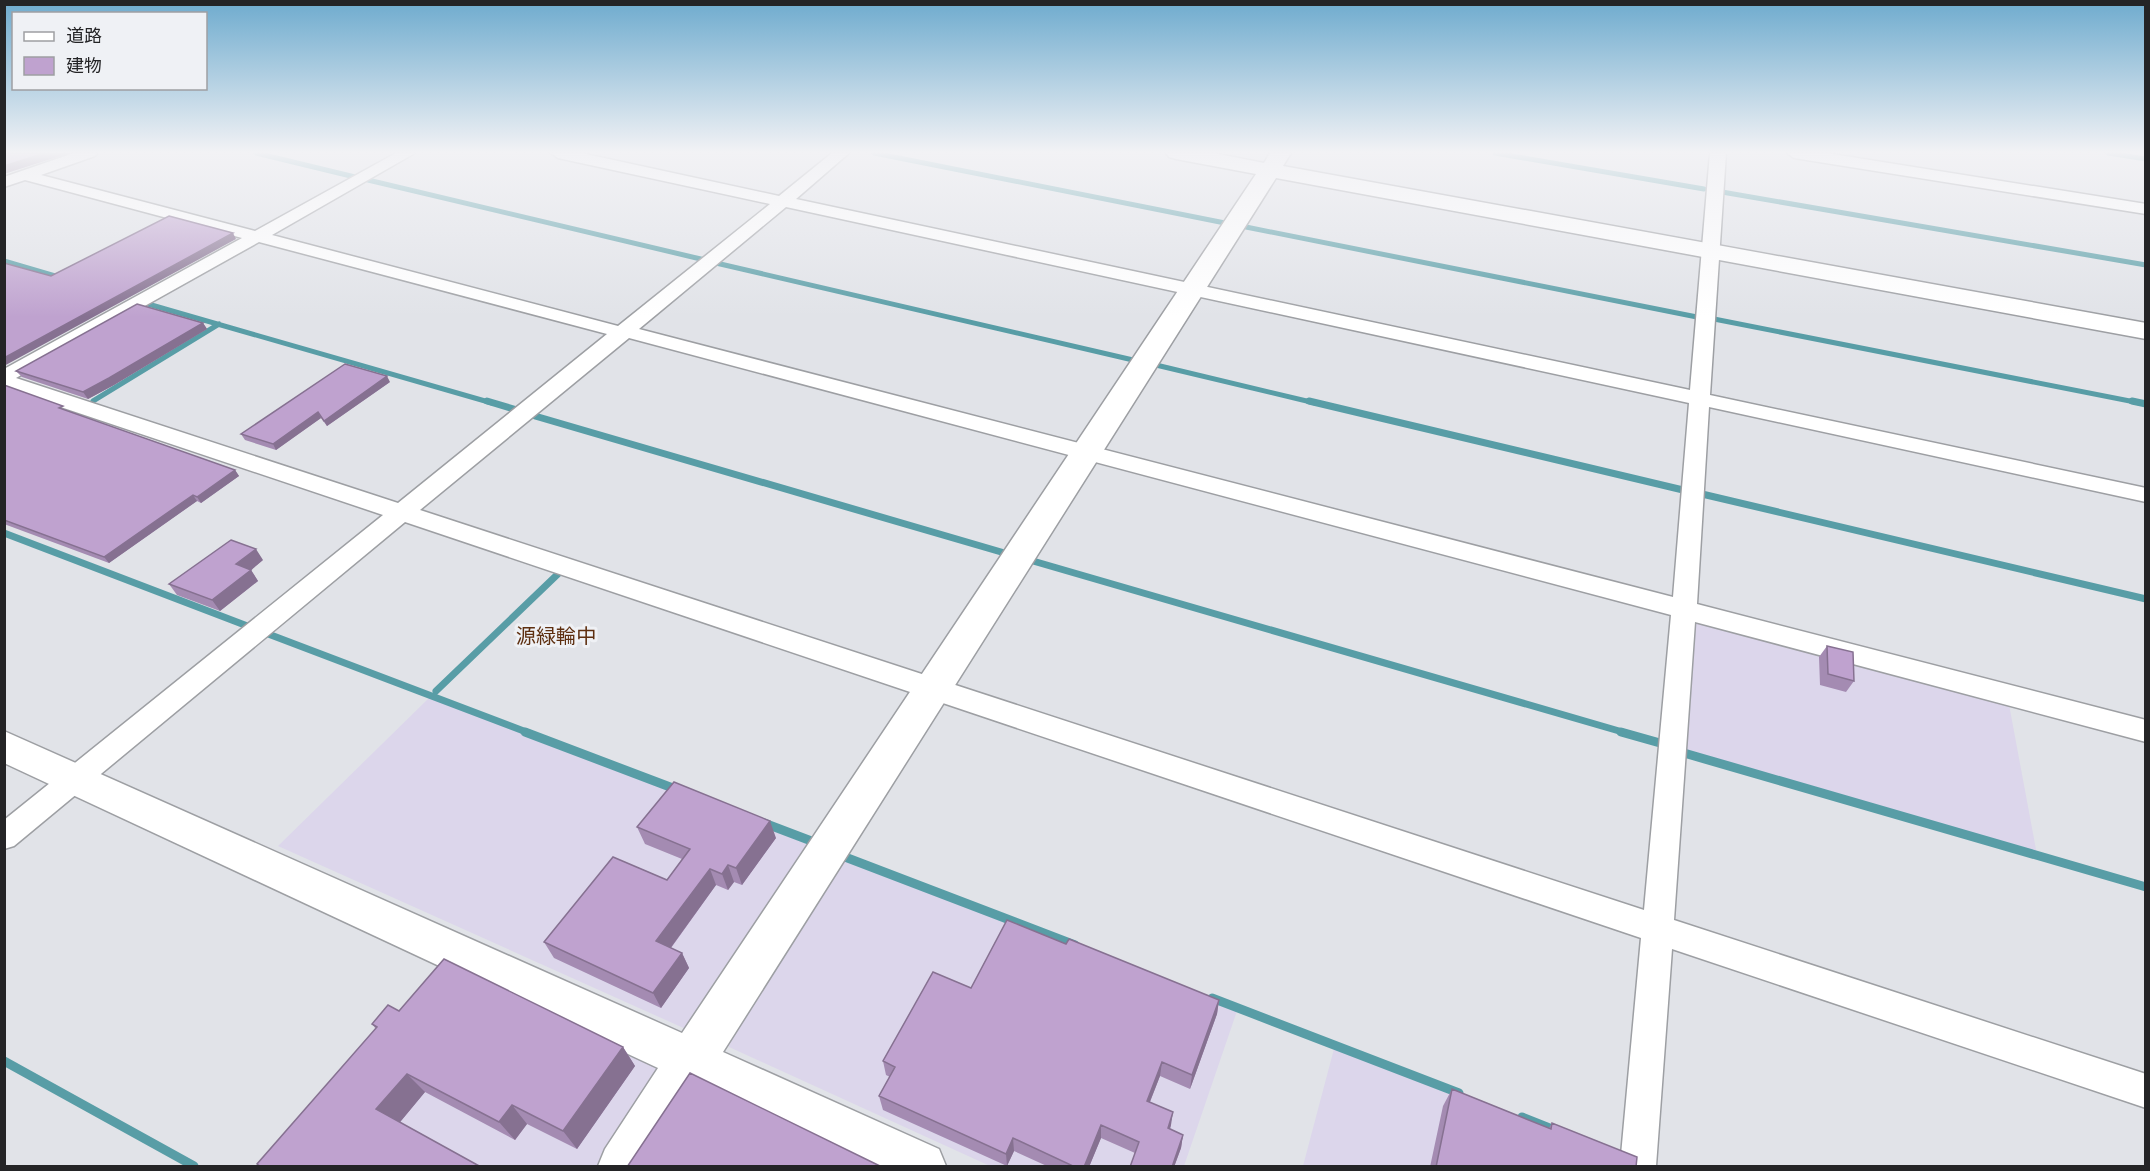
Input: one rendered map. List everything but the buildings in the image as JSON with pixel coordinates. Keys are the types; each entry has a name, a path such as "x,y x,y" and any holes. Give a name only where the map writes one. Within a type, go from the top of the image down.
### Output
{"street":[{"path":"147,208 2145,731"},
{"path":"4,379 310,208"},
{"path":"4,837 776,208"},
{"path":"809,208 2145,495"},
{"path":"622,1167 1246,208"},
{"path":"1497,208 1711,252 2145,331"},
{"path":"1638,1167 1714,208"},
{"path":"4,379 933,690 2145,1091"},
{"path":"4,746 922,1167"}],"shaded area":[{"path":"1693,618 2008,699 2037,855 1684,753"},
{"path":"431,696 812,846 688,1030 278,846"},
{"path":"845,857 1238,1008 1184,1166 990,1166 729,1047 725,1034"},
{"path":"451,969 665,1067 597,1166 285,1166"},
{"path":"1335,1045 1625,1157 1624,1166 1303,1166"}],"waterway":[{"path":"484,208 705,260"},
{"path":"1148,208 1225,223"},
{"path":"1813,208 2146,265"},
{"path":"1246,227 1697,317"},
{"path":"4,261 62,278"},
{"path":"716,263 1133,360"},
{"path":"148,304 219,324"},
{"path":"1714,319 2140,403"},
{"path":"93,401 219,324"},
{"path":"219,324 492,403"},
{"path":"1156,365 1315,403"},
{"path":"487,401 517,410"},
{"path":"1309,401 1683,490"},
{"path":"2132,401 2146,404"},
{"path":"535,416 1008,554"},
{"path":"1702,494 2146,599"},
{"path":"4,533 250,627"},
{"path":"1033,561 1626,733"},
{"path":"436,691 560,572"},
{"path":"263,632 529,733"},
{"path":"525,732 678,790"},
{"path":"1621,732 1660,743"},
{"path":"1684,753 2146,887"},
{"path":"764,823 814,842"},
{"path":"845,857 1075,945"},
{"path":"1212,998 1459,1093"},
{"path":"4,1061 194,1166"},
{"path":"1522,1117 1557,1131"}],"district":[{"name":"源緑輪中","path":"556,636"}]}
